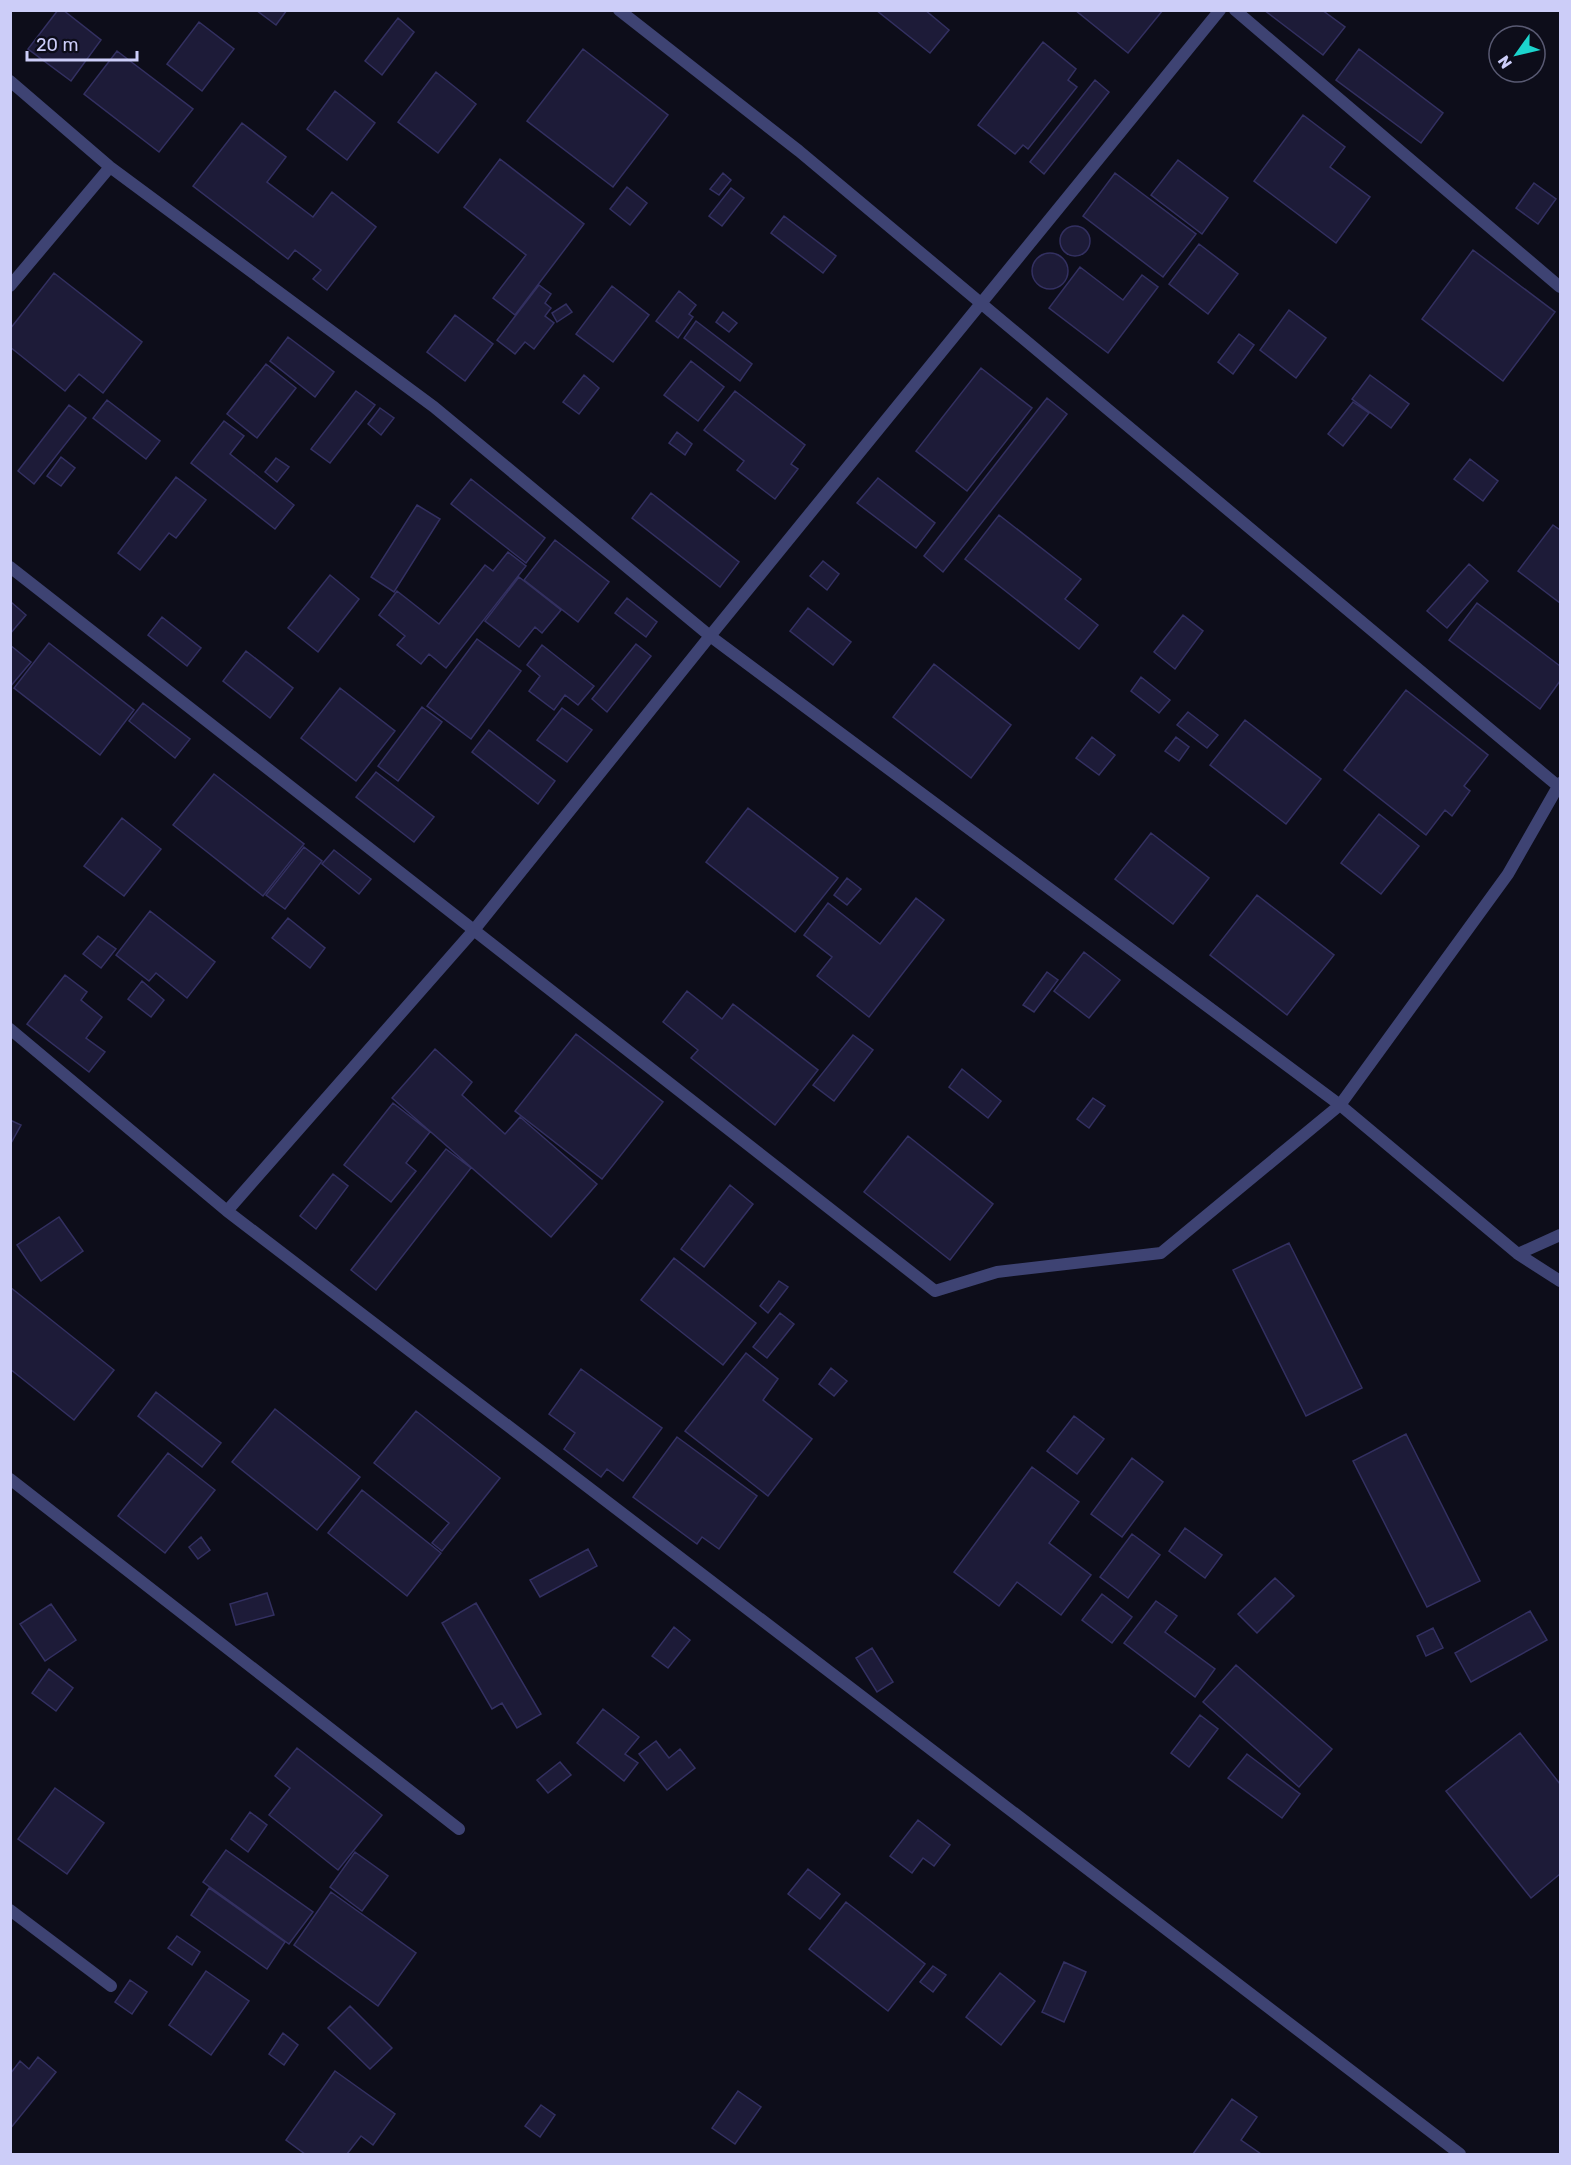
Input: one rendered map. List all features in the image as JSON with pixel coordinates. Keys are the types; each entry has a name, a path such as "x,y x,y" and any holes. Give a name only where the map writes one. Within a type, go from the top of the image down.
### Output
{"street":[{"path":"10,567 935,1291 997,1272 1161,1253 1340,1105 1508,874 1559,784 799,151 619,10"},
{"path":"227,1211 474,930 710,636 1220,10"},
{"path":"1235,10 1560,287"},
{"path":"10,81 110,167 434,407 710,636 1340,1105 1518,1254 1560,1281"},
{"path":"10,286 110,167"},
{"path":"10,1029 227,1211 1460,2154"},
{"path":"1518,1254 1560,1235"},
{"path":"10,1479 459,1829"},
{"path":"10,1910 111,1986"}],"building":[{"path":"58,10 63,10 101,40 71,81 28,49"},
{"path":"256,10 287,10 276,25"},
{"path":"876,10 925,10 949,30 930,53"},
{"path":"1075,10 1163,10 1128,53"},
{"path":"1264,10 1322,10 1345,27 1323,55"},
{"path":"398,18 414,32 382,75 365,61"},
{"path":"199,22 234,49 202,91 167,64"},
{"path":"1043,42 1076,69 1068,80 1077,87 1028,149 1023,145 1015,154 978,125"},
{"path":"583,49 668,115 613,187 527,121"},
{"path":"1359,49 1443,113 1421,143 1336,80"},
{"path":"117,51 193,109 159,152 84,94"},
{"path":"436,72 476,104 438,153 398,122"},
{"path":"1095,80 1109,92 1044,174 1030,162"},
{"path":"335,91 375,123 347,160 307,129"},
{"path":"1303,115 1345,147 1330,167 1370,197 1336,243 1254,181"},
{"path":"242,123 286,157 267,182 313,217 332,192 376,227 327,290 313,279 321,270 295,250 288,259 193,186"},
{"path":"500,159 584,224 515,315 493,298 526,255 464,207"},
{"path":"1178,160 1228,198 1202,234 1151,195"},
{"path":"723,173 731,180 719,195 710,189"},
{"path":"1115,173 1196,234 1163,277 1083,216"},
{"path":"1534,183 1556,199 1538,224 1516,208"},
{"path":"627,187 647,203 630,225 610,209"},
{"path":"731,188 744,198 722,226 709,216"},
{"path":"784,216 836,256 823,273 771,233"},
{"path":"1075,226 1086,230 1090,241 1086,252 1075,256 1064,252 1060,241 1064,230"},
{"path":"1199,244 1238,274 1208,314 1169,284"},
{"path":"1473,250 1555,312 1503,381 1422,319"},
{"path":"1050,253 1063,258 1068,271 1063,284 1050,289 1037,284 1032,271 1037,258"},
{"path":"1080,267 1123,300 1142,275 1158,287 1108,353 1049,308"},
{"path":"54,273 142,342 103,393 79,374 65,391 10,347 10,329"},
{"path":"539,285 551,294 545,303 551,308 545,316 554,323 534,349 525,342 515,354 497,340"},
{"path":"612,286 649,315 613,362 576,334"},
{"path":"679,291 696,305 689,314 693,317 678,338 656,321"},
{"path":"566,304 572,312 557,322 552,313"},
{"path":"1289,310 1326,338 1296,378 1260,350"},
{"path":"723,312 737,323 729,332 716,322"},
{"path":"455,315 493,344 465,381 427,352"},
{"path":"696,321 752,364 740,381 684,338"},
{"path":"1239,334 1254,345 1233,374 1218,362"},
{"path":"288,337 334,372 315,397 270,361"},
{"path":"691,361 724,387 698,421 664,395"},
{"path":"266,364 296,388 257,438 227,414"},
{"path":"981,368 1032,408 967,491 916,451"},
{"path":"584,375 599,388 579,414 563,402"},
{"path":"1370,375 1409,404 1391,428 1352,399"},
{"path":"356,391 375,405 330,463 311,449"},
{"path":"735,391 805,445 791,464 798,469 775,499 737,470 744,461 704,430"},
{"path":"1047,398 1067,414 943,572 924,556"},
{"path":"107,400 160,441 146,459 93,418"},
{"path":"1353,402 1369,413 1343,446 1328,434"},
{"path":"69,405 86,418 34,484 18,471"},
{"path":"380,408 394,418 381,435 368,424"},
{"path":"224,421 244,436 230,454 294,505 275,529 191,463"},
{"path":"677,432 692,444 685,455 669,443"},
{"path":"61,457 75,468 61,486 47,476"},
{"path":"276,458 289,467 277,482 265,472"},
{"path":"1470,459 1498,481 1483,501 1454,479"},
{"path":"176,477 206,500 176,538 169,533 140,570 118,553"},
{"path":"878,478 935,523 916,548 857,503"},
{"path":"471,479 545,538 526,563 451,504"},
{"path":"651,493 739,562 720,587 632,518"},
{"path":"417,505 440,519 394,592 371,577"},
{"path":"999,515 1081,579 1065,599 1098,625 1079,649 965,559"},
{"path":"1553,525 1560,530 1560,603 1518,571"},
{"path":"555,540 609,582 578,622 524,580"},
{"path":"508,552 526,566 446,668 429,654 421,664 397,645 405,636 379,615 397,591 439,624 485,565 493,571"},
{"path":"823,561 839,574 827,590 810,576"},
{"path":"1469,564 1488,581 1447,628 1427,611"},
{"path":"330,575 359,599 318,652 288,628"},
{"path":"519,577 561,610 542,633 535,627 519,647 485,621"},
{"path":"627,598 657,622 646,637 615,613"},
{"path":"11,602 26,615 10,634 10,604"},
{"path":"1477,603 1560,666 1560,681 1540,709 1449,640"},
{"path":"808,608 851,642 833,665 790,631"},
{"path":"1183,615 1203,631 1175,669 1154,652"},
{"path":"162,617 201,648 187,666 148,635"},
{"path":"477,639 521,671 471,739 427,706"},
{"path":"49,643 134,710 100,755 14,688"},
{"path":"636,644 651,656 607,712 592,699"},
{"path":"10,645 31,662 10,687"},
{"path":"542,645 594,686 578,705 565,695 554,710 529,691 540,676 527,665"},
{"path":"246,651 293,688 270,718 223,681"},
{"path":"934,664 1011,725 971,778 893,717"},
{"path":"1141,677 1170,700 1159,713 1131,691"},
{"path":"340,688 395,731 356,781 301,738"},
{"path":"1406,690 1488,755 1464,786 1470,791 1452,816 1445,810 1426,835 1344,770"},
{"path":"143,703 190,739 175,758 129,721"},
{"path":"422,707 442,722 398,781 378,766"},
{"path":"562,708 592,730 567,762 537,740"},
{"path":"1188,712 1218,735 1207,748 1177,725"},
{"path":"1245,720 1321,779 1286,824 1210,765"},
{"path":"489,730 555,781 538,804 472,752"},
{"path":"1092,737 1115,755 1099,775 1076,758"},
{"path":"1176,737 1189,747 1179,761 1165,751"},
{"path":"376,772 434,817 414,842 356,797"},
{"path":"214,774 304,844 263,896 173,825"},
{"path":"748,808 838,878 795,932 706,862"},
{"path":"1379,814 1419,846 1381,894 1341,863"},
{"path":"122,818 161,849 124,896 84,866"},
{"path":"1151,833 1209,878 1173,924 1115,879"},
{"path":"304,847 322,861 285,909 266,895"},
{"path":"334,850 371,879 359,894 322,864"},
{"path":"847,878 861,889 847,905 834,895"},
{"path":"1257,895 1334,955 1287,1015 1210,955"},
{"path":"916,898 944,920 869,1017 817,976 832,957 804,935 828,903 880,944"},
{"path":"150,911 215,962 187,998 156,973 149,981 116,955"},
{"path":"288,918 325,948 310,968 272,938"},
{"path":"98,936 116,949 101,968 83,954"},
{"path":"1084,952 1120,980 1089,1018 1054,991"},
{"path":"1047,972 1058,980 1034,1012 1023,1005"},
{"path":"65,975 87,992 81,1000 102,1017 86,1038 105,1052 89,1072 27,1024"},
{"path":"142,981 164,1000 151,1017 128,999"},
{"path":"687,991 722,1019 733,1004 818,1070 775,1125 691,1058 698,1050 663,1022"},
{"path":"576,1034 663,1102 602,1179 515,1111"},
{"path":"853,1035 873,1050 834,1101 813,1085"},
{"path":"435,1049 472,1082 462,1095 505,1134 520,1117 597,1184 551,1237 392,1098"},
{"path":"962,1069 1001,1101 988,1118 949,1087"},
{"path":"1093,1098 1105,1106 1089,1128 1077,1119"},
{"path":"393,1103 430,1132 406,1163 416,1171 391,1202 344,1165"},
{"path":"10,1120 21,1125 10,1145"},
{"path":"908,1136 993,1204 950,1260 864,1192"},
{"path":"446,1149 471,1168 376,1290 351,1270"},
{"path":"333,1174 348,1186 316,1229 300,1216"},
{"path":"730,1185 753,1204 704,1267 681,1249"},
{"path":"59,1217 83,1251 41,1281 17,1245"},
{"path":"1289,1243 1362,1388 1306,1416 1233,1270"},
{"path":"674,1258 756,1323 723,1365 641,1300"},
{"path":"779,1281 788,1287 768,1313 760,1306"},
{"path":"10,1287 114,1370 74,1420 10,1369"},
{"path":"780,1313 794,1324 767,1358 753,1347"},
{"path":"746,1353 778,1379 763,1400 812,1439 768,1496 685,1431"},
{"path":"831,1368 847,1381 834,1396 819,1384"},
{"path":"581,1369 662,1428 623,1481 607,1469 601,1477 564,1449 575,1433 549,1414"},
{"path":"156,1392 221,1443 202,1467 138,1416"},
{"path":"275,1409 360,1477 317,1530 232,1462"},
{"path":"416,1411 500,1478 442,1551 432,1543 449,1523 374,1463"},
{"path":"1074,1416 1104,1439 1077,1474 1047,1451"},
{"path":"1406,1434 1480,1581 1427,1607 1353,1461"},
{"path":"677,1437 757,1496 719,1549 702,1537 697,1544 633,1497"},
{"path":"168,1453 215,1490 165,1553 118,1516"},
{"path":"1132,1458 1163,1482 1122,1537 1091,1514"},
{"path":"1032,1467 1079,1502 1049,1543 1091,1575 1061,1615 1017,1582 999,1606 954,1572"},
{"path":"362,1490 441,1553 407,1596 328,1533"},
{"path":"1185,1528 1222,1555 1205,1578 1169,1551"},
{"path":"1132,1534 1160,1555 1128,1598 1100,1577"},
{"path":"201,1537 210,1550 198,1559 189,1547"},
{"path":"588,1549 597,1566 540,1597 530,1580"},
{"path":"1275,1578 1294,1596 1257,1633 1238,1614"},
{"path":"267,1593 274,1615 236,1625 230,1604"},
{"path":"1102,1594 1132,1617 1112,1643 1082,1620"},
{"path":"1156,1601 1177,1616 1165,1632 1215,1669 1195,1697 1124,1643"},
{"path":"476,1603 541,1714 517,1728 502,1703 492,1709 442,1623"},
{"path":"51,1604 76,1640 45,1661 20,1624"},
{"path":"1530,1611 1547,1640 1471,1682 1455,1653"},
{"path":"674,1627 690,1640 668,1668 652,1656"},
{"path":"1433,1628 1443,1648 1426,1656 1417,1636"},
{"path":"872,1648 893,1682 877,1692 856,1658"},
{"path":"1236,1665 1332,1749 1299,1787 1203,1702"},
{"path":"49,1669 73,1688 56,1711 32,1693"},
{"path":"603,1709 639,1737 625,1754 638,1763 624,1781 577,1743"},
{"path":"1200,1715 1218,1729 1189,1767 1171,1753"},
{"path":"1520,1733 1560,1784 1560,1874 1531,1898 1446,1791"},
{"path":"656,1741 669,1758 680,1749 695,1768 667,1790 639,1754"},
{"path":"297,1748 382,1815 338,1870 269,1815 290,1788 275,1776"},
{"path":"1247,1754 1300,1794 1282,1818 1228,1778"},
{"path":"560,1762 571,1775 548,1793 537,1780"},
{"path":"55,1788 104,1823 67,1874 18,1839"},
{"path":"250,1812 267,1825 248,1852 231,1839"},
{"path":"918,1820 950,1845 934,1866 923,1858 912,1873 890,1856"},
{"path":"226,1850 313,1912 289,1944 203,1882"},
{"path":"355,1852 388,1876 362,1911 330,1887"},
{"path":"808,1869 840,1894 820,1919 788,1894"},
{"path":"209,1888 285,1942 267,1969 191,1915"},
{"path":"331,1892 416,1953 378,2006 294,1945"},
{"path":"846,1902 925,1964 888,2011 809,1949"},
{"path":"177,1936 200,1952 192,1965 168,1948"},
{"path":"1064,1962 1086,1972 1064,2022 1042,2012"},
{"path":"933,1966 946,1975 933,1992 920,1982"},
{"path":"206,1971 249,2001 211,2055 169,2025"},
{"path":"1000,1973 1035,2001 1001,2045 966,2017"},
{"path":"130,1980 147,1992 132,2014 115,2002"},
{"path":"350,2006 392,2048 370,2069 328,2028"},
{"path":"283,2033 298,2045 284,2065 269,2054"},
{"path":"38,2057 56,2072 10,2129 10,2074 20,2061 29,2069"},
{"path":"335,2071 395,2114 373,2145 361,2136 347,2154 305,2154 286,2140"},
{"path":"738,2091 761,2107 735,2144 712,2128"},
{"path":"1232,2099 1257,2117 1241,2140 1261,2154 1193,2154"},
{"path":"541,2105 555,2115 540,2137 525,2126"}]}
